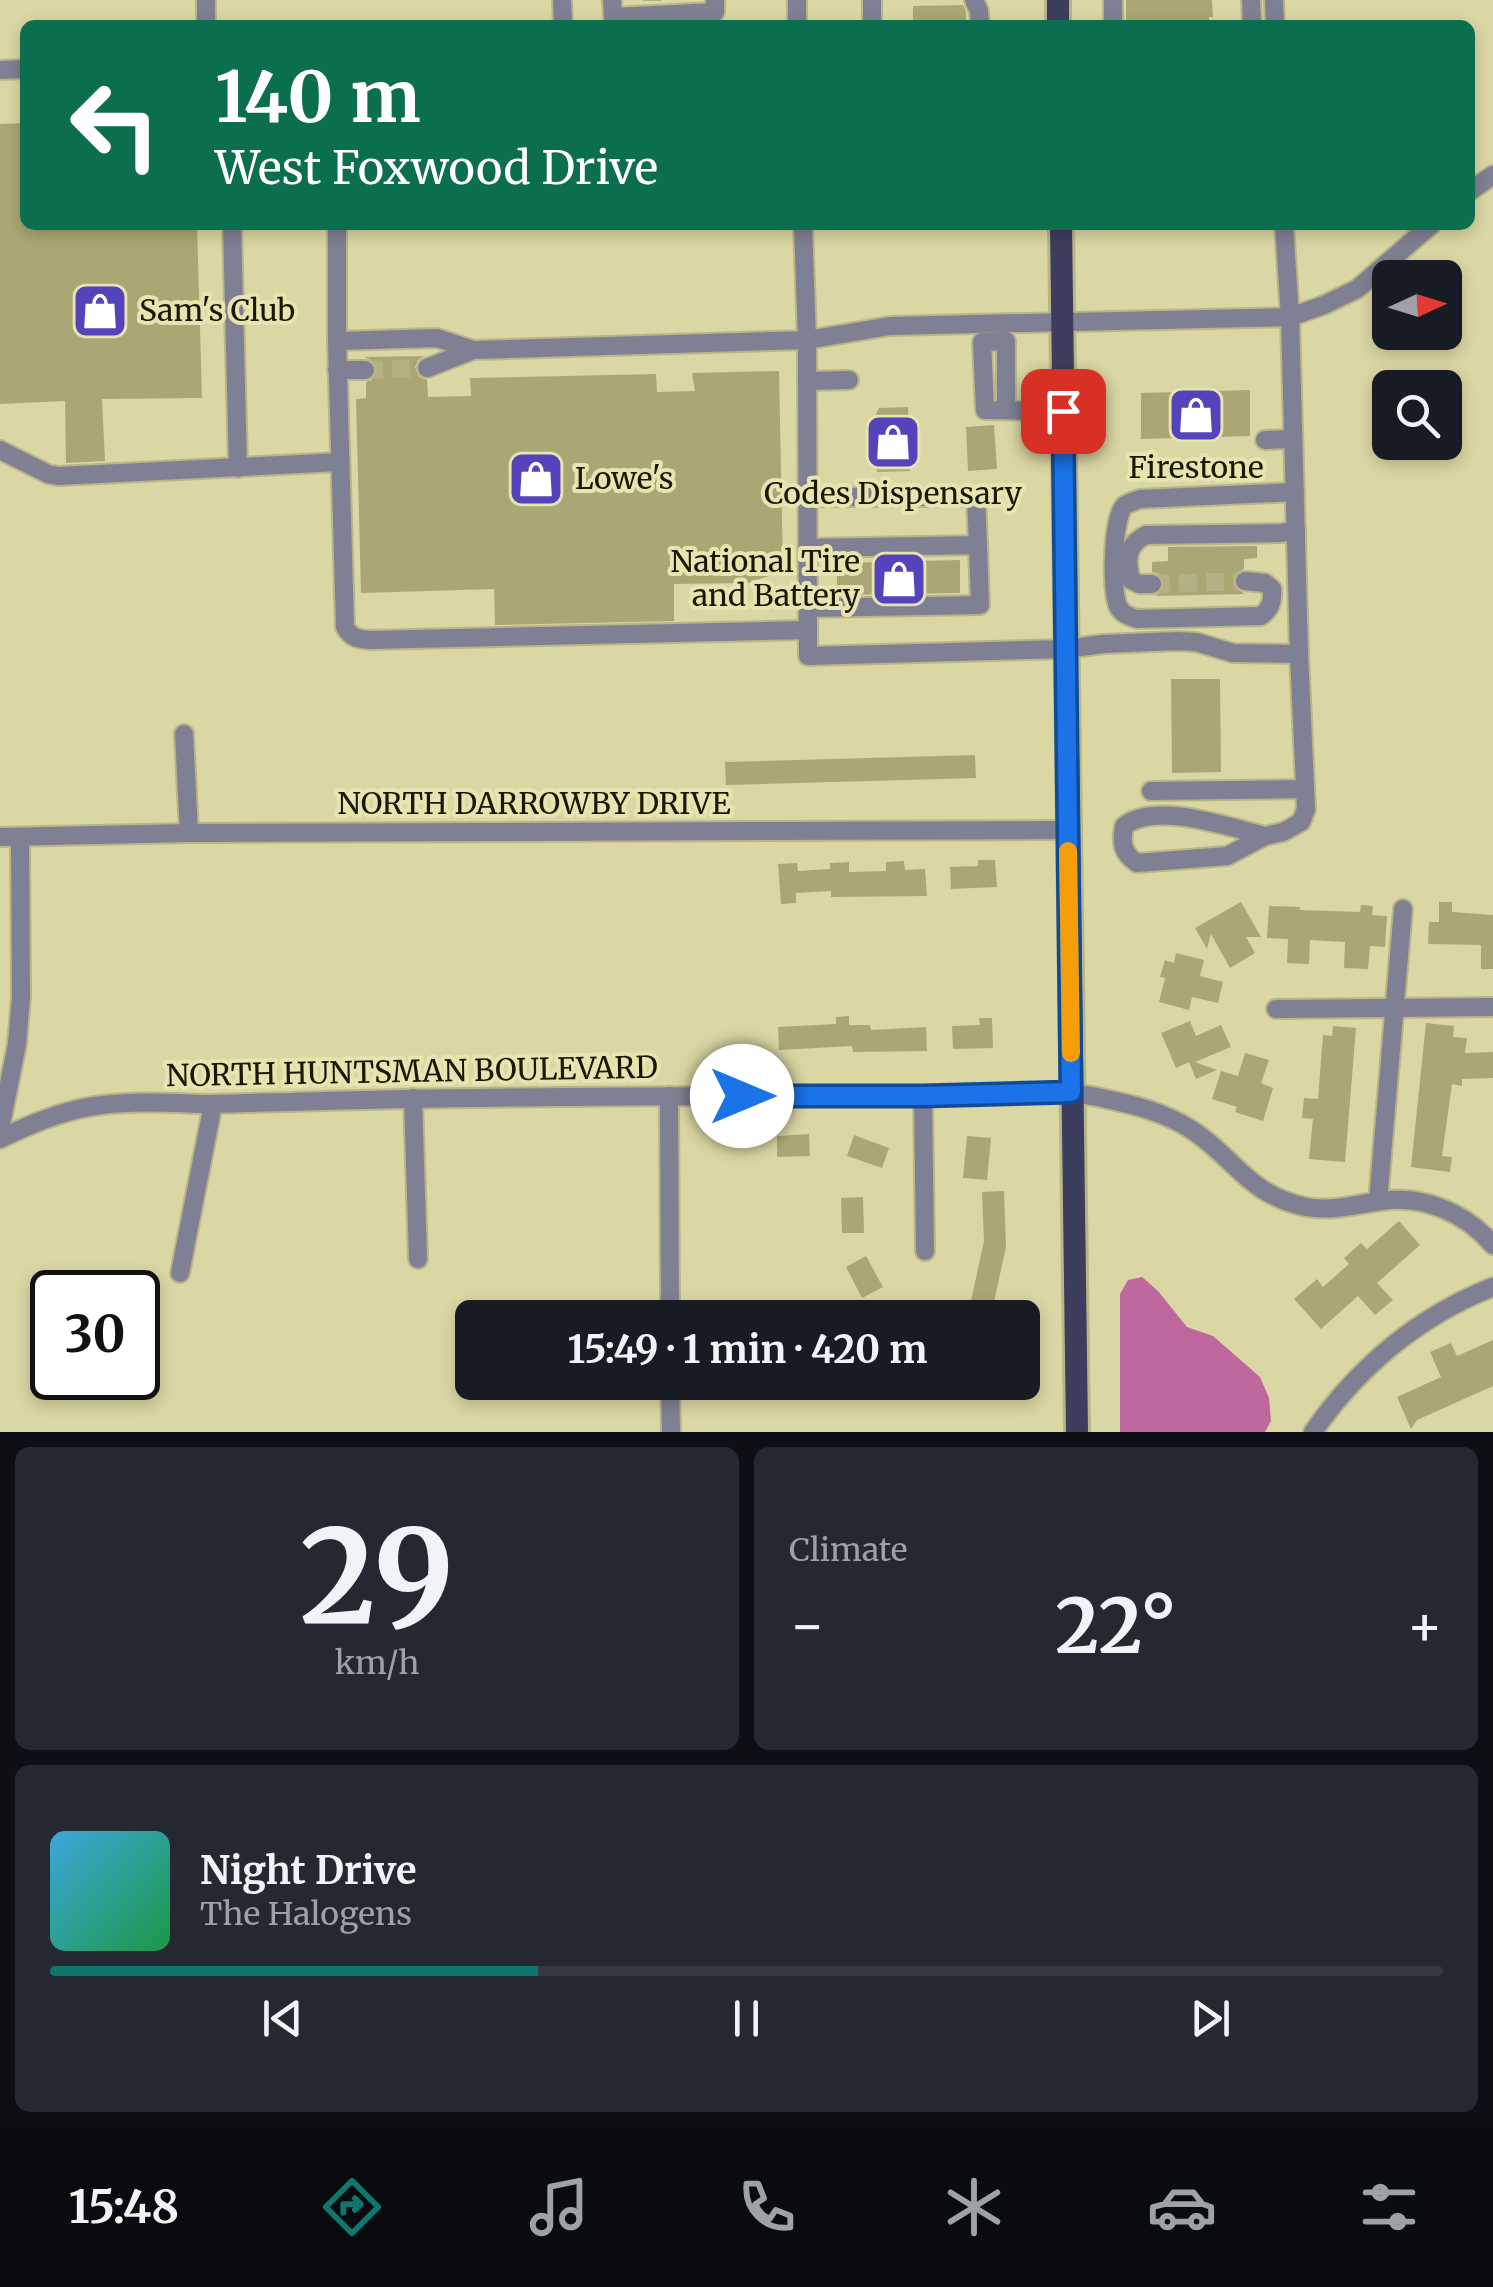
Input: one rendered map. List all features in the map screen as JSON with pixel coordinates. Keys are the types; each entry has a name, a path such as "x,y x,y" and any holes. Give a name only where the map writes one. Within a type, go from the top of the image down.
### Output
{"main road":[{"path":"1060,230 1078,1432"}],"street":[{"path":"612,0 612,17 678,7 715,12 714,0"},
{"path":"232,230 238,468"},
{"path":"338,230 337,370 348,634 358,639 808,630"},
{"path":"803,230 808,656 1066,649 1177,641 1196,642 1233,653 1299,654"},
{"path":"1266,836 1173,816 1143,816 1124,826 1122,846 1137,863 1227,856 1301,822 1306,809 1284,230"},
{"path":"427,368 473,350 807,340 890,326 1290,317 1357,289 1425,230"},
{"path":"337,341 437,338 473,350"},
{"path":"337,370 365,370"},
{"path":"807,380 849,380"},
{"path":"1006,410 1063,411"},
{"path":"1265,440 1294,439"},
{"path":"0,450 58,476 340,462"},
{"path":"1244,581 1272,588 1269,610 1260,616 1126,616 1116,598 1114,544 1119,514 1126,504 1140,499 1295,492"},
{"path":"807,497 976,497 980,605 808,608"},
{"path":"1152,584 1131,580 1128,568 1128,550 1135,540 1146,535 1296,530"},
{"path":"808,548 978,544"},
{"path":"184,734 188,833"},
{"path":"1151,791 1306,788"},
{"name":"NORTH DARROWBY DRIVE","path":"0,838 188,833 1068,830"},
{"path":"0,1128 22,997 20,837"},
{"path":"1378,1201 1403,910"},
{"path":"1276,1010 1493,1006"},
{"name":"NORTH HUNTSMAN BOULEVARD","path":"0,1139 65,1112 133,1102 1071,1092 1170,1118 1212,1145 1251,1182 1283,1200 1334,1209 1413,1200 1454,1213 1493,1245"},
{"path":"669,1096 670,1300"},
{"path":"923,1096 926,1251"},
{"path":"413,1098 418,1259"},
{"path":"180,1273 213,1104"},
{"path":"1312,1432 1350,1384 1379,1356 1440,1312 1493,1287"},
{"path":"671,1400 672,1432"}],"shaded area":[{"path":"1142,1277 1187,1327 1213,1336 1260,1377 1269,1398 1271,1421 1265,1432 1120,1432 1120,1294 1128,1280"}],"building":[{"path":"1126,0 1212,0 1213,17 1209,20 1126,20"},
{"path":"963,5 966,20 913,20 913,6"},
{"name":"Sam's Club","path":"20,123 20,230 197,230 202,398 102,399 105,461 66,463 65,401 0,404 0,124"},
{"name":"Lowe's","path":"424,356 415,367 419,377 427,380 428,397 471,396 470,378 656,374 657,392 695,391 692,373 779,371 783,571 748,583 674,584 674,621 495,625 494,589 361,593 356,399 366,398 366,382 377,371 375,363 365,357"},
{"name":"Firestone","path":"1250,390 1250,436 1141,439 1141,393"},
{"name":"Codes Dispensary","path":"908,407 910,471 877,472 876,414 879,408"},
{"path":"994,425 997,469 968,471 966,427"},
{"path":"1257,546 1257,558 1244,559 1244,569 1233,579 1234,587 1245,594 1155,596 1164,583 1159,574 1152,572 1152,562 1168,561 1168,547"},
{"name":"National Tire and Battery","path":"960,560 960,593 837,595 837,563"},
{"path":"1171,679 1220,679 1221,772 1172,773"},
{"path":"975,755 976,778 726,785 725,762"},
{"path":"978,860 995,860 997,887 951,889 950,867 978,866"},
{"path":"904,861 905,870 925,869 927,896 831,897 831,891 796,893 796,903 781,904 778,864 797,863 798,871 830,869 830,863 849,862 849,872 886,871 886,862"},
{"path":"1241,902 1261,937 1246,937 1255,953 1230,968 1211,934 1207,949 1195,928"},
{"path":"1439,902 1452,902 1452,912 1493,915 1493,969 1481,969 1481,945 1428,944 1429,922 1439,922"},
{"path":"1361,905 1373,906 1372,915 1387,916 1385,947 1370,946 1368,969 1344,968 1345,942 1310,940 1309,964 1287,963 1288,939 1267,938 1269,906 1360,912"},
{"path":"1176,953 1204,960 1200,976 1223,982 1218,1003 1192,997 1189,1010 1159,1002 1165,960 1174,963"},
{"path":"849,1016 849,1025 870,1025 871,1030 926,1027 927,1051 853,1052 852,1046 779,1050 778,1027 836,1024 836,1017"},
{"path":"979,1018 992,1018 993,1048 953,1049 952,1026 980,1025"},
{"path":"1190,1021 1196,1036 1221,1025 1231,1047 1195,1062 1217,1070 1196,1079 1189,1062 1176,1068 1161,1033"},
{"path":"1426,1023 1454,1026 1453,1037 1467,1038 1465,1053 1493,1052 1493,1078 1462,1079 1462,1086 1452,1084 1442,1156 1452,1157 1450,1172 1411,1167"},
{"path":"1333,1026 1356,1028 1345,1162 1309,1159 1313,1119 1302,1118 1304,1098 1318,1099 1323,1035 1332,1036"},
{"path":"1245,1053 1269,1060 1261,1083 1273,1088 1263,1121 1212,1099 1221,1071 1238,1076"},
{"path":"809,1134 810,1156 777,1157 777,1136"},
{"path":"854,1135 889,1148 882,1168 847,1156"},
{"path":"967,1136 991,1138 987,1180 963,1178"},
{"path":"1004,1191 1006,1247 994,1300 971,1300 984,1241 982,1192"},
{"path":"863,1197 864,1233 842,1233 841,1198"},
{"path":"1399,1221 1420,1245 1377,1283 1393,1300 1375,1315 1358,1296 1321,1329 1294,1299 1317,1279 1323,1287 1349,1264 1344,1258 1361,1243 1367,1249"},
{"path":"866,1256 883,1287 862,1298 846,1267"},
{"path":"1493,1340 1493,1386 1417,1420 1411,1429 1397,1397 1441,1377 1430,1352 1451,1343 1457,1356"}],"tunnel":[{"path":"365,370 427,368"},
{"path":"1152,584 1245,581"}],"slow traffic":[{"path":"1068,851 1071,1053"}],"place":[{"name":"Sam's Club","path":"100,311"},
{"name":"Firestone","path":"1196,415"},
{"name":"Codes Dispensary","path":"893,442"},
{"name":"Lowe's","path":"536,479"},
{"name":"National Tire and Battery","path":"899,579"}],"route":[{"path":"742,1096 1071,1092 1063,411"}]}
